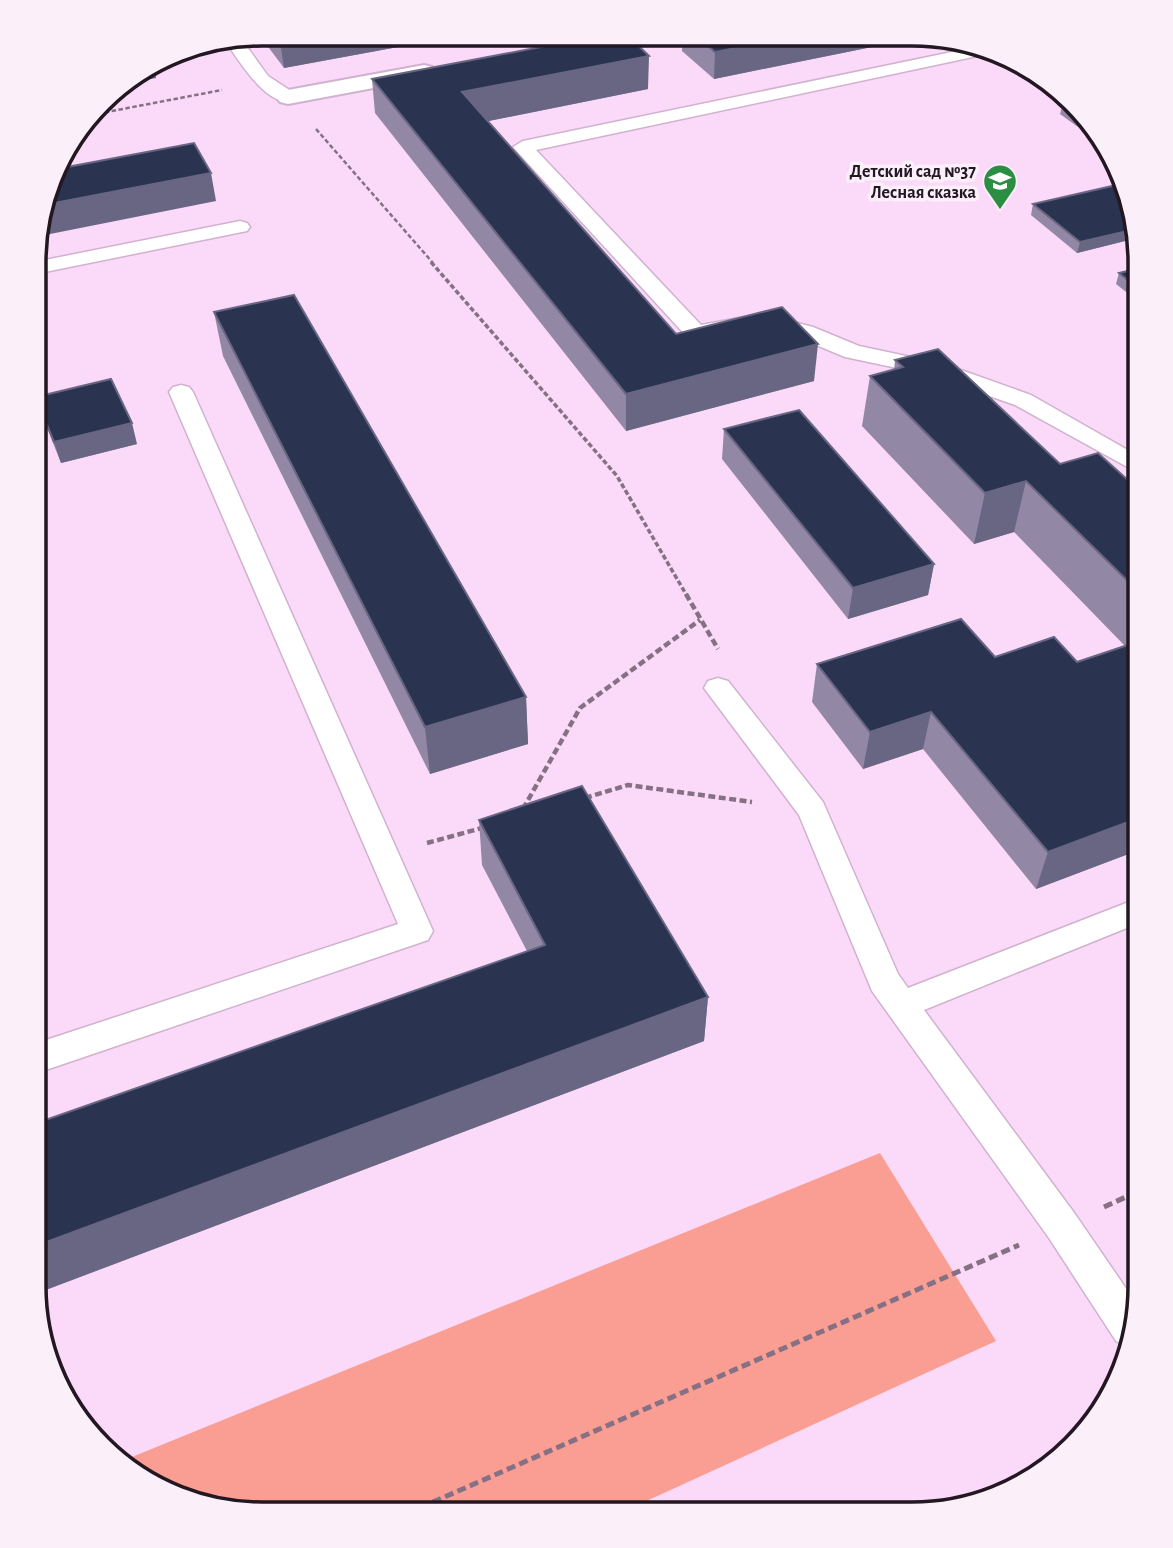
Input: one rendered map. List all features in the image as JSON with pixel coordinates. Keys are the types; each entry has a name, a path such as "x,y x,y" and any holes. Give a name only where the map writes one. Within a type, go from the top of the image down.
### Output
{"street":[{"path":"288,97 452,67"}],"lane":[{"path":"239,47 262,80 288,97"},
{"path":"968,53 523,147 696,333 761,321 805,332 853,352 936,369 1023,400 1128,460"},
{"path":"46,266 240,227"},
{"path":"46,1055 417,930 181,392"},
{"path":"718,688 812,810 884,981 1062,1226 1124,1319"},
{"path":"901,1005 1127,915"}],"path":[{"path":"106,112 237,87 288,97 617,476 721,655"},
{"path":"531,814 518,817 580,708 701,620"},
{"path":"579,799 628,785 812,810"},
{"path":"385,856 492,825"},
{"path":"433,1502 1127,1196"}],"shaded area":[{"path":"880,1153 996,1341 644,1502 234,1501 179,1486 154,1474 131,1458"}],"building":[{"path":"546,46 639,46 649,56 462,92 676,334 782,307 818,344 626,394 372,79"},
{"path":"708,46 746,46 715,52"},
{"path":"194,143 211,173 54,203 68,167"},
{"path":"1113,186 1125,232 1080,242 1033,204"},
{"path":"1128,271 1128,280 1119,273"},
{"path":"294,295 526,697 425,727 214,312"},
{"path":"938,349 1060,464 1098,453 1128,480 1128,581 1026,481 985,493 870,376 903,367 895,360"},
{"path":"111,379 132,423 54,442 46,422 46,395"},
{"path":"799,410 934,564 853,588 724,429"},
{"path":"961,619 995,657 1054,637 1077,662 1128,645 1127,822 1048,852 931,712 870,732 817,664"},
{"path":"582,786 708,997 46,1242 46,1120 545,945 479,820"}],"place":[{"name":"Детский сад №37 Лесная сказка","path":"1000,211"}]}
